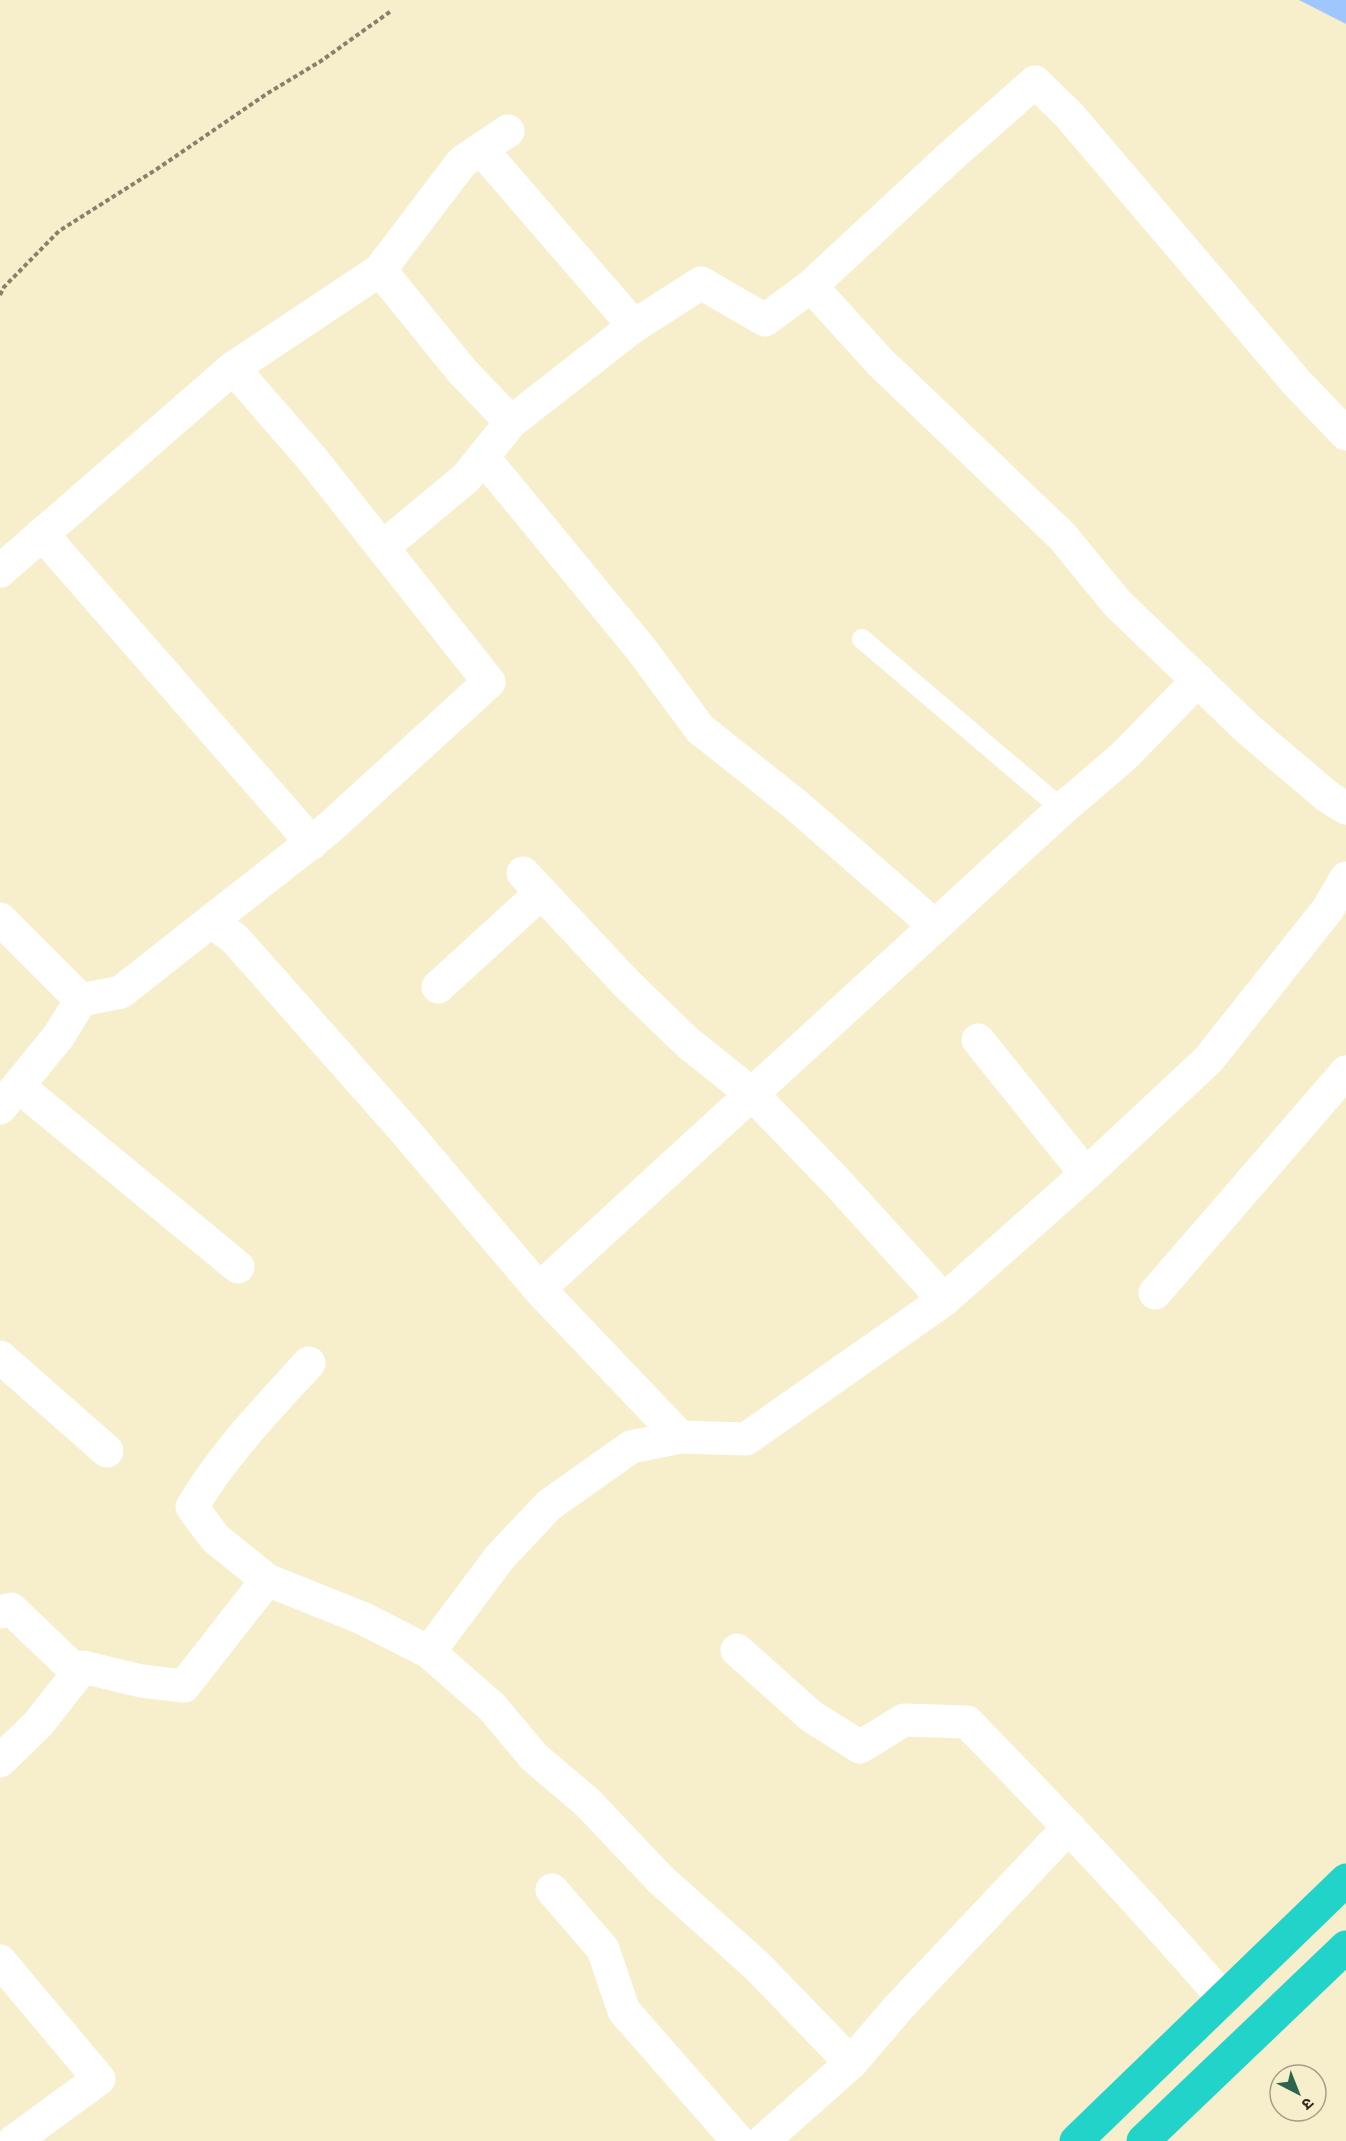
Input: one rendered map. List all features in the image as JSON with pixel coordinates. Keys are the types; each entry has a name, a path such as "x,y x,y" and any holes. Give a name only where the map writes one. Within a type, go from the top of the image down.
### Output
{"highway":[{"path":"1076,2141 1346,1880"},
{"path":"1143,2141 1346,1947"}],"street":[{"path":"383,547 466,478 512,422 633,326 701,283 765,320 811,286 1035,82 1076,124 1297,383 1346,434"},
{"path":"0,571 233,368 380,270 462,162 508,131"},
{"path":"481,149 633,326"},
{"path":"380,270 462,371 512,422"},
{"path":"811,286 881,363 1062,537 1118,603 1249,730 1328,797 1346,808"},
{"path":"233,368 313,460 489,682 312,843 121,992 81,1000 58,1037 9,1097 238,1267"},
{"path":"483,456 641,649 699,729 796,805 936,926"},
{"path":"42,534 312,843"},
{"path":"539,1289 1062,809 1124,757 1198,680"},
{"path":"429,1652 500,1557 549,1505 631,1447 680,1437 746,1439 944,1300 1086,1174 1208,1060 1328,909 1346,879"},
{"path":"438,987 532,883 627,984 687,1042 753,1094 944,1300"},
{"path":"0,919 81,1000"},
{"path":"211,921 235,939 539,1289 680,1437"},
{"path":"978,1040 1086,1174"},
{"path":"1155,1293 1346,1072"},
{"path":"0,1357 107,1451"},
{"path":"309,1363 210,1477 192,1507 215,1538 267,1580 362,1618 429,1652 492,1707 534,1757 588,1803 660,1879 757,1966 851,2063"},
{"path":"0,1761 38,1724 83,1667 141,1681 184,1686 267,1580"},
{"path":"0,1612 11,1609 78,1673"},
{"path":"737,1650 811,1716 860,1747 904,1720 967,1722 1146,1910 1223,1998"},
{"path":"763,2141 851,2063 898,2008 1069,1827"},
{"path":"552,1890 603,1949 624,2011 738,2141"},
{"path":"0,1961 99,2079 15,2141"}],"lane":[{"path":"862,639 1062,809"}],"path":[{"path":"0,295 4,287 59,231 157,169 268,93 321,61 391,11"}],"water":[{"path":"1299,0 1346,0 1346,24"}]}
